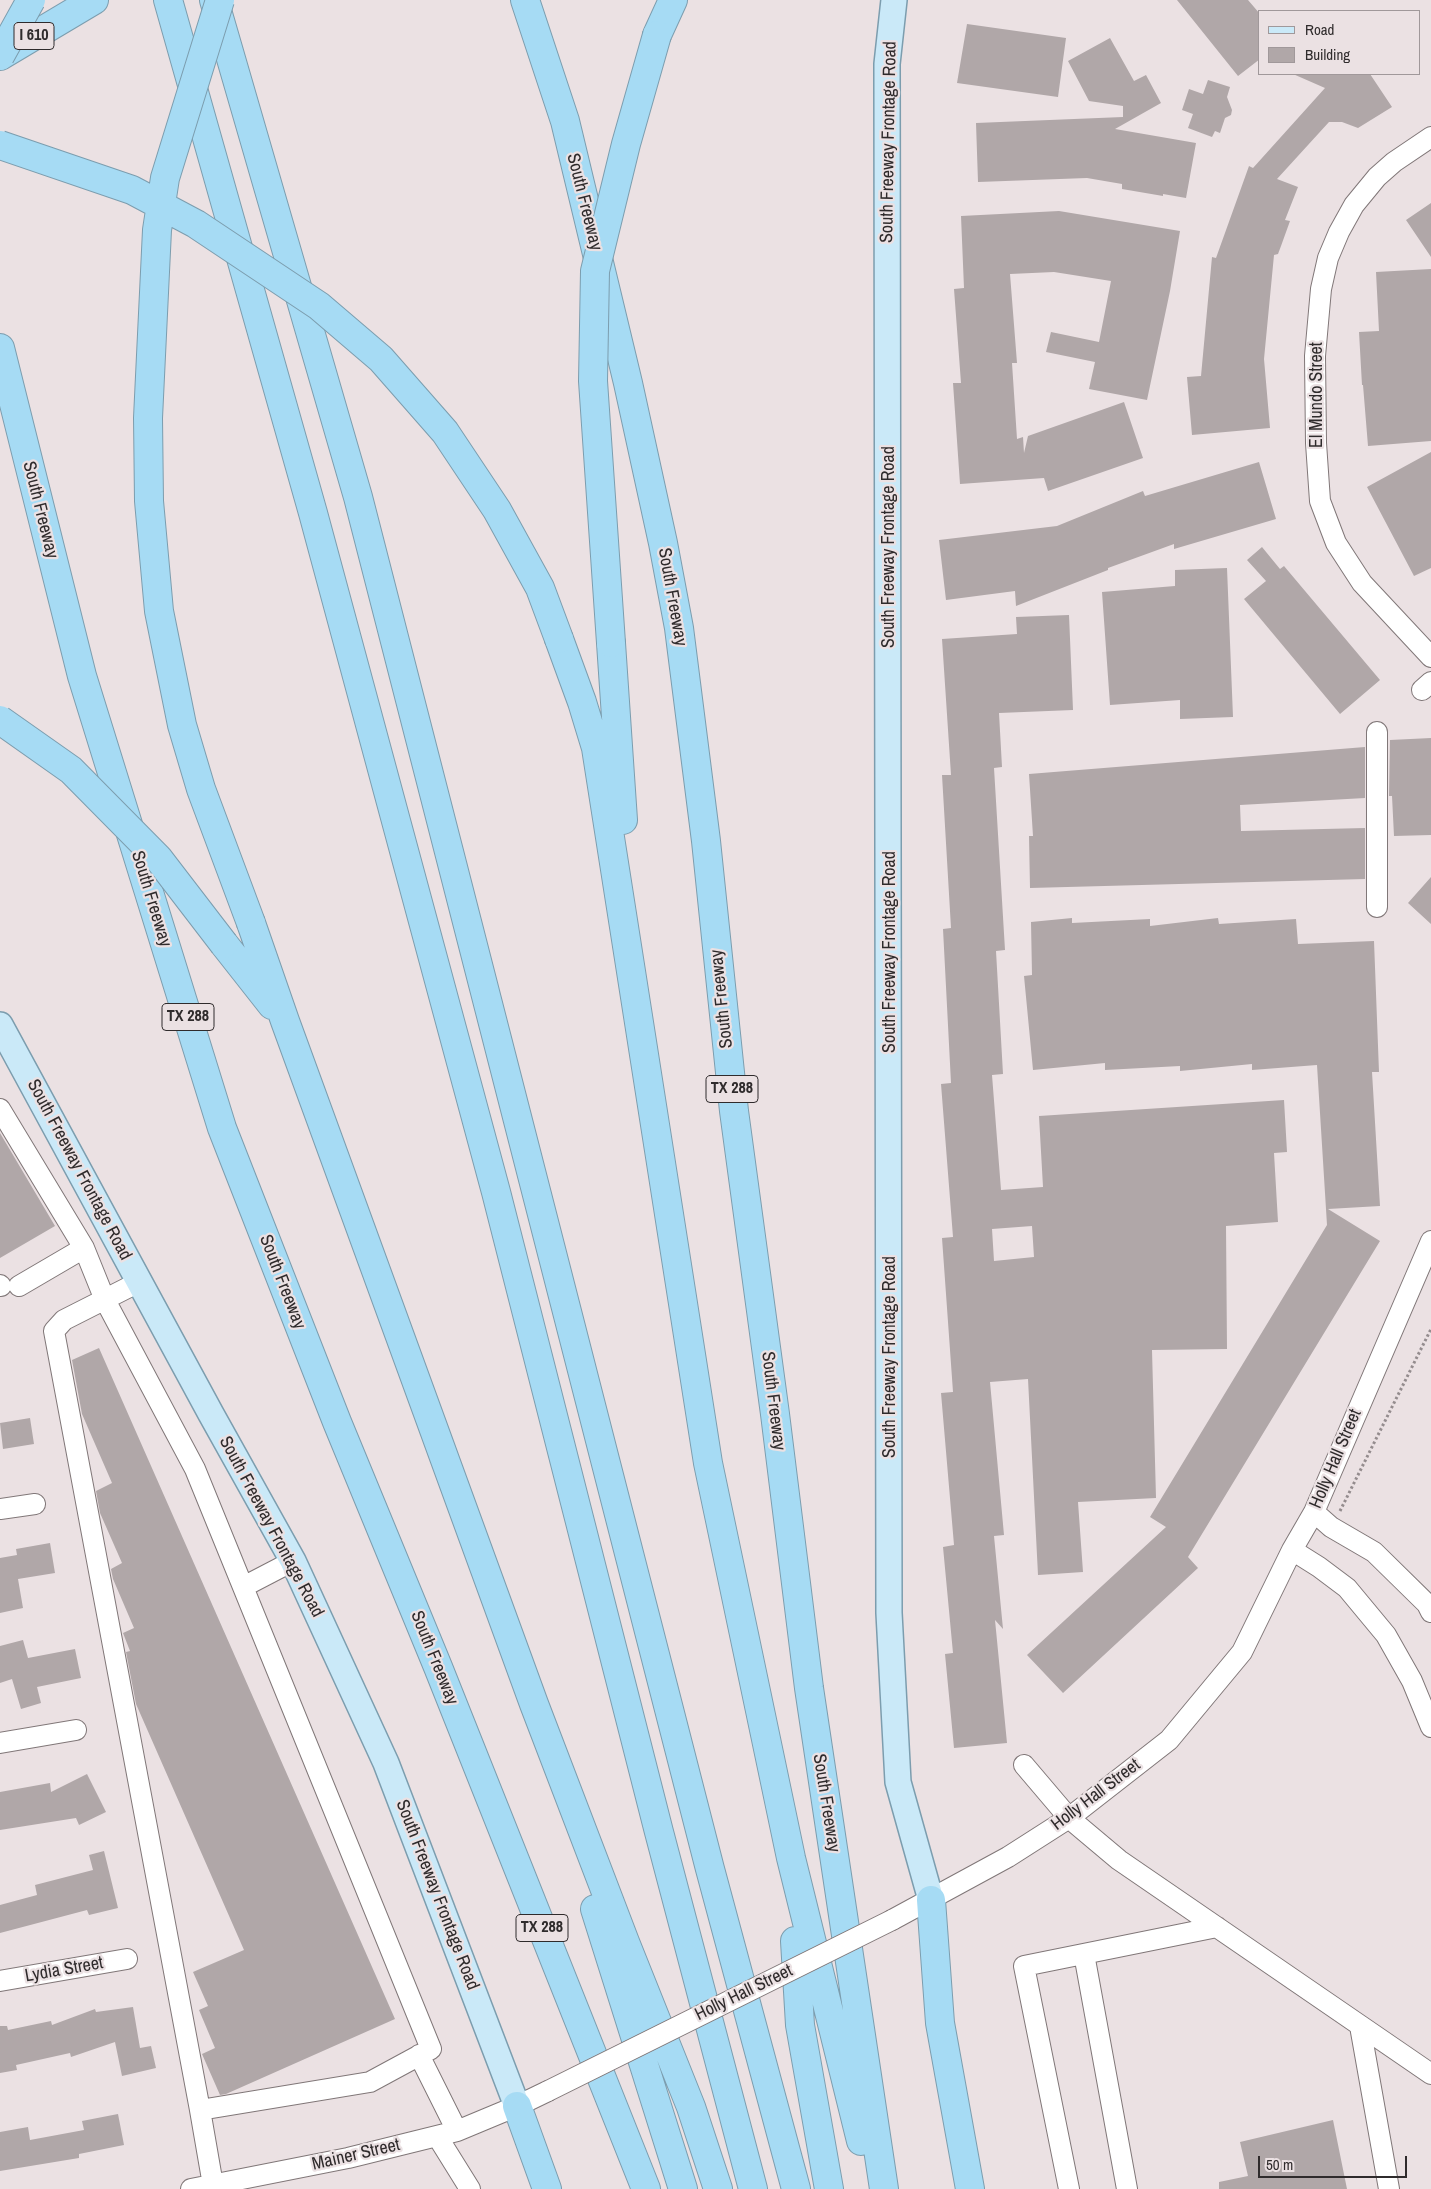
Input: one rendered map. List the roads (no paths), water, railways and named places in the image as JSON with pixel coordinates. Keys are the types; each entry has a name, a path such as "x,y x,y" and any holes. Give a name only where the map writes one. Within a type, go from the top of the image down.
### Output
{"highway":[{"path":"0,56 31,0"},
{"name":"I 610","path":"0,56 94,0"},
{"path":"168,0 313,513 496,1192 659,1832 753,2189"},
{"path":"214,0 358,497 705,1850 796,2189"},
{"path":"220,0 165,178 157,230 148,418 150,501 159,611 182,725 201,789 534,1704 625,1942 692,2106 718,2189"},
{"name":"South Freeway","path":"526,0 565,121 634,412 663,543 679,628 706,841 734,1111 775,1414 808,1688 884,2189"},
{"path":"635,991 593,381 595,271 626,144 657,35 673,0"},
{"path":"0,145 132,190 196,224 319,306 381,359 445,432 497,510 540,588 582,702 596,748 708,1463 791,1858 873,2189"},
{"name":"South Freeway","path":"0,348 82,676 222,1128 336,1422 438,1667 646,2189"},
{"path":"0,720 71,770 158,858 285,1022"},
{"path":"534,1704 612,1968 683,2189"},
{"path":"791,1858 800,2025 829,2189"},
{"path":"931,1900 940,2023 970,2189"},
{"path":"518,2106 547,2189"}],"main road":[{"name":"South Freeway Frontage Road","path":"894,0 887,64 889,1613 898,1782 931,1900"},
{"name":"South Freeway Frontage Road","path":"0,1025 293,1561 386,1763 518,2106"}],"street":[{"name":"El Mundo Street","path":"1431,137 1394,162 1354,205 1328,258 1321,289 1315,356 1316,443 1320,501 1336,543 1362,583 1431,657"},
{"path":"1377,732 1377,907"},
{"path":"0,1109 84,1248 105,1300 195,1469 431,2049 370,2082 200,2110"},
{"name":"Holly Hall Street","path":"518,2106 892,1920 1008,1857 1068,1818 1169,1740 1242,1652 1292,1550 1314,1512 1425,1269 1430,1244"},
{"path":"7,1286 84,1248"},
{"path":"139,1282 64,1320 54,1331 214,2185"},
{"path":"0,1509 35,1504"},
{"path":"1314,1512 1331,1527 1374,1552 1426,1604 1431,1612"},
{"path":"1292,1550 1347,1588 1386,1634 1412,1681 1431,1727"},
{"path":"243,1587 293,1561"},
{"path":"0,1743 76,1730"},
{"path":"1024,1765 1068,1818 1119,1860 1431,2074"},
{"path":"1069,2189 1024,1966 1217,1927"},
{"path":"1084,1954 1127,2189"},
{"name":"Lydia Street","path":"0,1982 127,1959"},
{"path":"1360,2026 1389,2189"},
{"path":"419,2055 457,2131"},
{"name":"Mainer Street","path":"191,2189 214,2185 235,2185 457,2131 518,2106"},
{"path":"437,2136 470,2189"}]}
